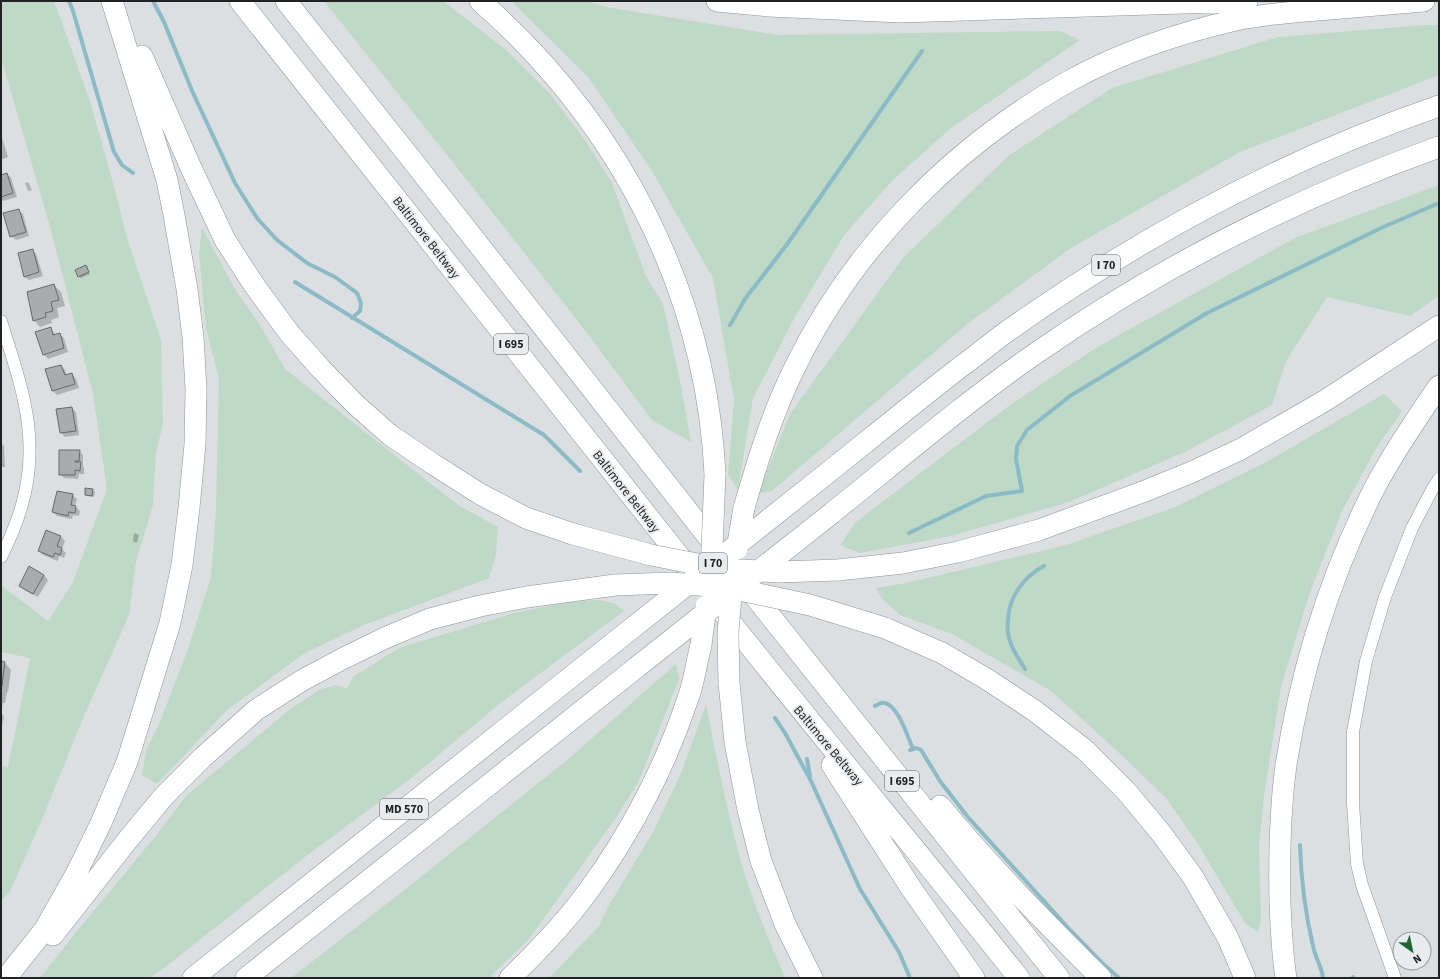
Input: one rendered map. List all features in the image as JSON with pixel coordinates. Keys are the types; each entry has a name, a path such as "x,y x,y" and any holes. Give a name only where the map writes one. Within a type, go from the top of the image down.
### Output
{"highway":[{"path":"6,978 45,929 76,874 127,762 170,623 182,565 189,508 195,444 196,389 193,337 185,275 167,180 112,1"},
{"path":"117,1 225,240 290,334 345,394 390,435 480,494 526,518 573,534 651,555 723,569 778,572 838,570 903,563 958,552 1039,530 1158,486 1248,446 1326,400 1439,326"},
{"name":"Baltimore Beltway","path":"240,1 782,687 934,871 1019,978"},
{"name":"I 695","path":"286,1 745,584 1059,978"},
{"path":"480,1 501,19 539,58 572,97 605,142 634,189 659,239 678,287 694,334 713,438 715,474 712,564 701,645 688,700 650,788 612,857 589,890 559,928 510,978"},
{"path":"718,1 769,6 901,12 1247,1"},
{"path":"1409,1 1427,1"},
{"path":"812,978 785,924 761,860 748,810 735,742 729,683 728,632 732,585 744,508 759,456 781,399 796,366 817,327 841,290 867,255 920,194 957,159 1014,116 1072,80 1108,62 1160,42 1211,26 1242,19 1279,13 1424,1"},
{"name":"I 70","path":"616,641 1008,331 1077,283 1147,240 1220,199 1345,141 1439,106"},
{"name":"I 70","path":"637,667 832,514 986,390 1028,359 1097,312 1167,270 1240,231 1303,201 1362,176 1439,147"},
{"path":"1286,978 1281,922 1279,864 1280,841 1286,765 1301,689 1319,625 1350,540 1376,486 1410,429 1439,386"},
{"path":"16,978 54,934 164,796 203,757 256,710 301,681 385,638 430,619 480,606 527,597 615,585 670,583 726,588 810,605 885,628 942,653 985,678 1035,711 1085,750 1126,791 1161,833 1193,877 1228,938 1245,978"},
{"path":"745,584 924,787 974,847 1032,909 1101,978"},
{"name":"MD 570","path":"193,978 616,641"},
{"name":"MD 570","path":"246,978 637,667"},
{"path":"782,687 910,888 974,978"}],"street":[{"path":"1,321 24,400 30,451 28,478 23,507 13,534 1,557"},
{"path":"1395,978 1362,885 1357,864 1353,803 1353,732 1366,661 1385,597 1412,528 1439,478"}],"green space":[{"path":"1,1 54,1 90,101 126,235 161,340 163,424 156,452 153,505 136,561 129,615 84,716 40,824 10,891 1,902 1,766 8,767 30,658 1,652 1,585 48,621 73,582 107,489 93,394 52,234 1,57"},
{"path":"324,1 443,1 505,49 551,95 587,143 612,183 646,276 663,304 680,381 691,442 652,420 581,325"},
{"path":"511,1 588,1 606,7 777,35 1060,31 1080,40 951,128 892,181 844,235 796,315 753,398 738,490 728,474 734,400 713,278 652,171 588,77"},
{"path":"1439,25 1439,75 1240,152 1071,248 966,325 772,491 758,493 790,414 903,258 1008,156 1112,88 1278,37"},
{"path":"1439,185 1439,296 1410,316 1327,297 1286,361 1272,405 1187,451 1069,502 951,536 860,553 840,545 856,522 1010,405 1099,346 1295,238"},
{"path":"202,228 236,291 260,325 285,369 458,505 498,527 496,554 489,578 364,625 305,653 227,710 157,784 142,775 146,751 159,724 187,652 211,577 216,509 219,379 206,328 199,253"},
{"path":"1384,394 1402,411 1377,447 1342,511 1310,592 1281,687 1264,796 1259,847 1261,920 1258,932 1245,923 1198,844 1166,798 1051,691 952,634 900,615 882,599 876,588 906,583 1066,545 1173,508 1268,461"},
{"path":"600,600 616,604 624,611 503,701 410,779 305,857 164,968 149,978 40,978 154,838 187,795 289,710 319,690 336,685 347,689 353,677 399,648 514,613 573,601"},
{"path":"676,664 679,679 639,781 615,819 529,939 489,978 291,978 566,761"},
{"path":"706,704 717,762 744,873 785,978 549,978 599,926 608,907 653,832 682,771"}],"building":[{"path":"7,173 13,193 1,197 1,175"},
{"path":"19,209 26,232 10,237 3,213"},
{"path":"33,249 39,272 24,277 18,253"},
{"path":"86,265 89,272 78,277 75,270"},
{"path":"54,284 59,300 51,302 53,311 45,313 46,317 33,321 27,292"},
{"path":"51,327 53,335 60,333 64,348 43,355 35,332"},
{"path":"61,365 65,375 72,373 75,384 52,391 45,369"},
{"path":"72,407 76,431 60,433 56,409"},
{"path":"59,450 80,450 79,461 75,462 81,462 80,471 75,470 75,475 59,475"},
{"path":"85,488 93,489 92,496 85,495"},
{"path":"57,491 73,494 71,505 76,506 75,513 69,512 68,516 52,512"},
{"path":"46,530 61,536 57,546 62,548 60,555 55,553 53,557 38,551"},
{"path":"29,566 44,575 33,594 19,586"},
{"path":"1,661 5,662 2,686 1,686"}],"waterway":[{"path":"69,1 114,152 122,165 133,173"},
{"path":"153,1 164,22 193,93 235,183 257,218 277,240 307,263 335,277 357,293 361,303 360,311 352,318"},
{"path":"730,325 745,299 788,243 922,51"},
{"path":"909,533 986,496 1022,491 1016,459 1017,446 1027,430 1070,396 1207,313 1381,228 1439,203"},
{"path":"295,282 544,435 580,471"},
{"path":"1025,669 1009,638 1009,612 1011,603 1018,588 1030,576 1044,566"},
{"path":"875,706 881,703 892,707 897,713 913,749"},
{"path":"775,718 785,733 811,781 860,889 899,952 910,978"},
{"path":"910,750 916,748 921,750 940,781 967,816 1071,931 1119,978"},
{"path":"807,759 810,776"},
{"path":"1300,845 1302,883 1308,921 1314,950 1323,978"}]}
